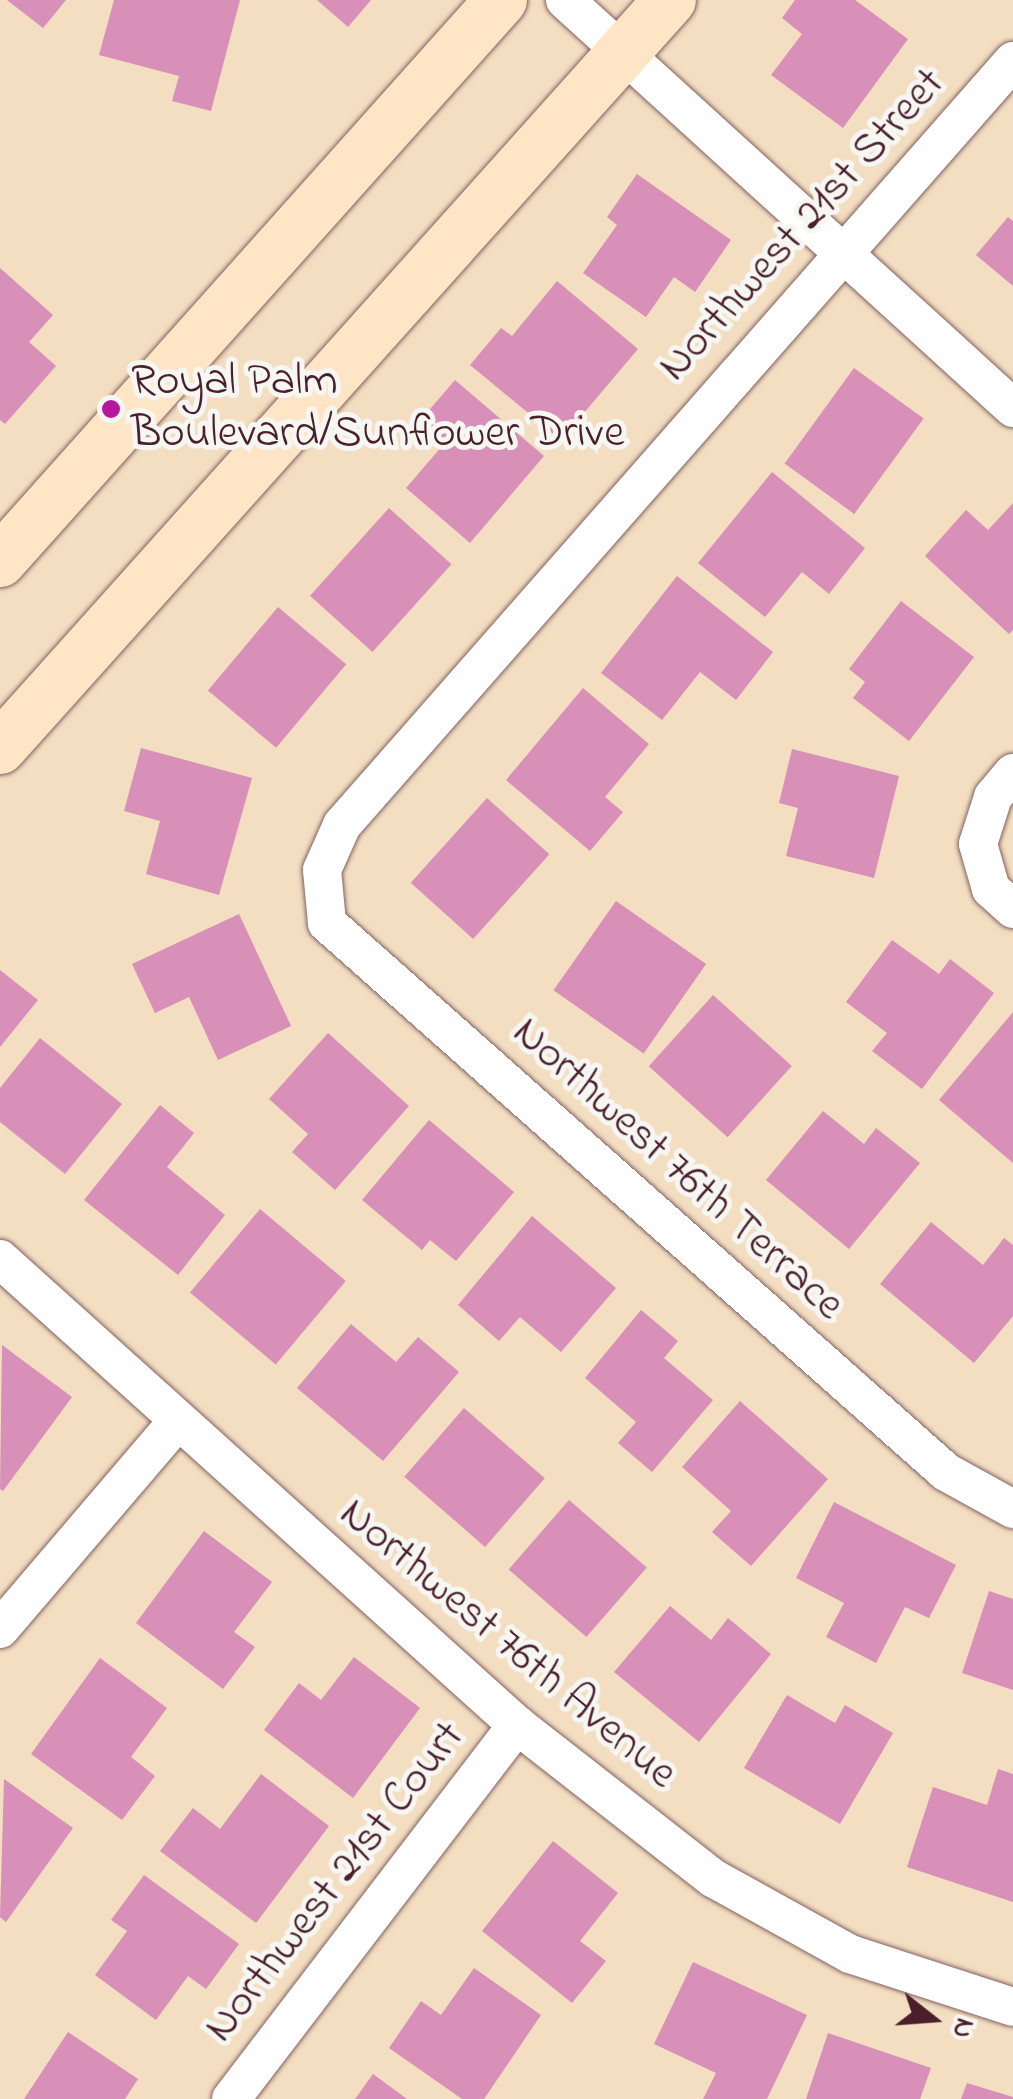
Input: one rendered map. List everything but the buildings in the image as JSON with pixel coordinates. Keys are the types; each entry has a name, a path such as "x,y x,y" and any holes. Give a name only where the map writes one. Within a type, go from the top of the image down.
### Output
{"main road":[{"path":"0,561 501,0"},
{"path":"0,748 670,0"}],"street":[{"path":"566,0 1013,408"},
{"name":"Northwest 21st Street","path":"322,870 342,825 842,250 1013,61"},
{"path":"1013,773 992,797 978,844 991,890 1013,909"},
{"name":"Northwest 76th Terrace","path":"322,870 326,923 946,1472 1013,1509"},
{"name":"Northwest 76th Avenue","path":"0,1259 517,1725 713,1878 850,1954 1013,2006"},
{"path":"0,1629 177,1422"},
{"name":"Northwest 21st Court","path":"232,2099 517,1725"}],"place":[{"name":"Royal Palm Boulevard/Sunflower Drive","path":"111,409"}]}
